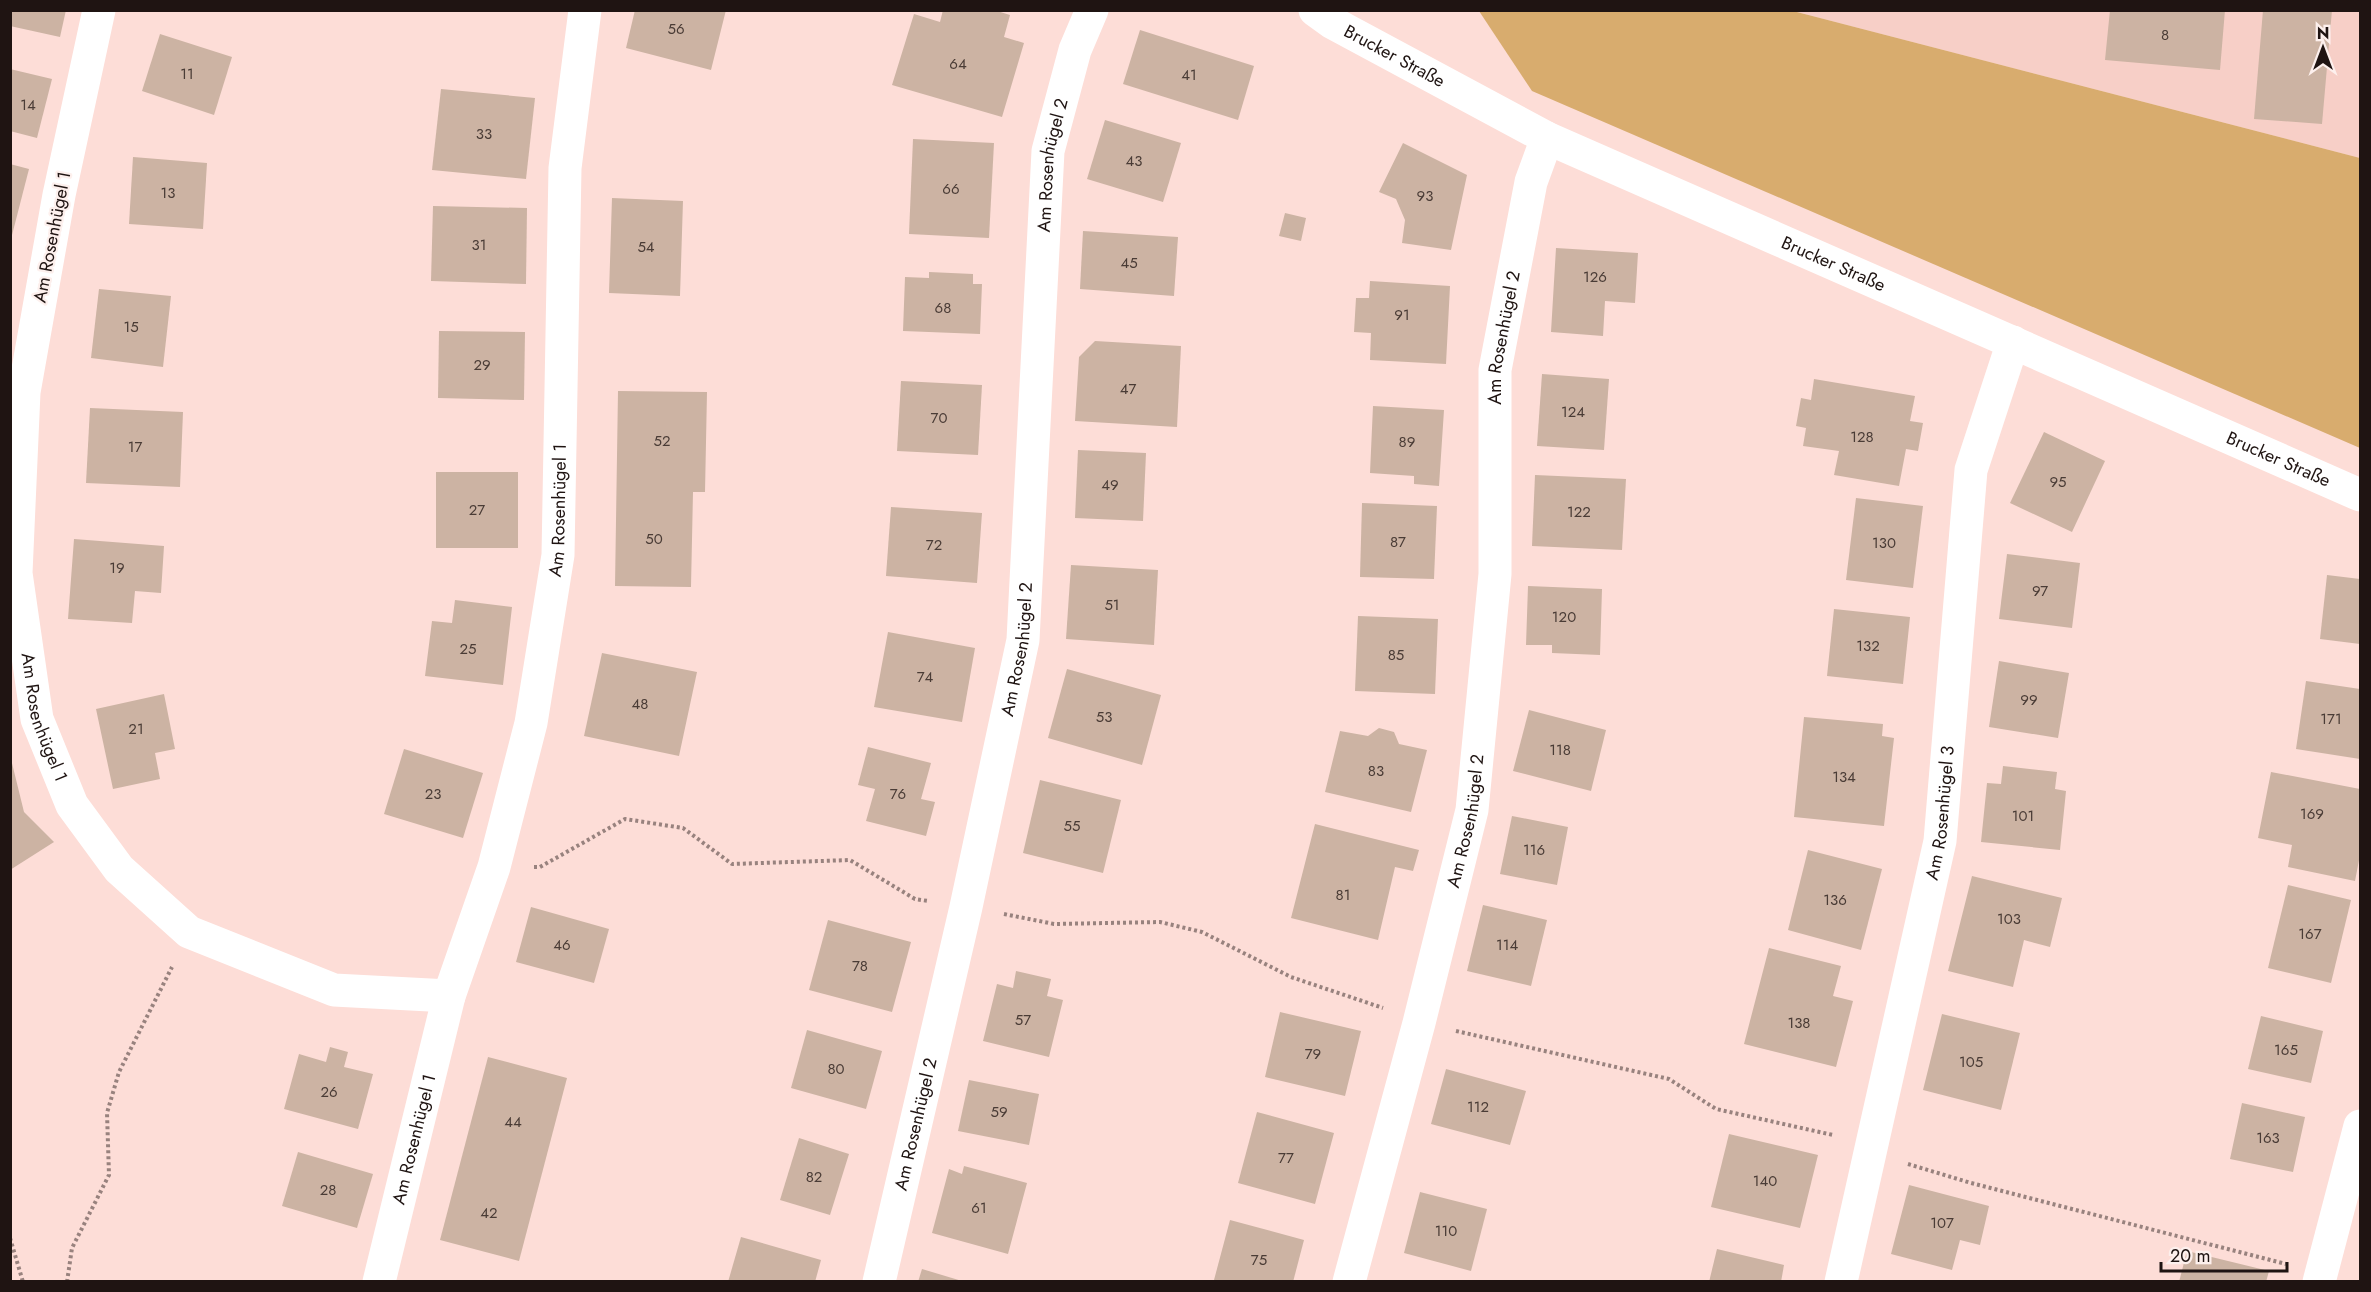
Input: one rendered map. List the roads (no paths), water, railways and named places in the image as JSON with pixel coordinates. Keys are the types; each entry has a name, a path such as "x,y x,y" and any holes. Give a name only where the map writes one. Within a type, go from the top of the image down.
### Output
{"street":[{"name":"Am Rosenhügel 1","path":"99,10 59,195 24,392 16,573 37,719 72,805 119,869 189,932 334,990 449,996"},
{"name":"Am Rosenhügel 1","path":"379,1281 449,996 494,867 531,723 558,555 565,168 585,10"},
{"name":"Am Rosenhügel 2","path":"879,1281 966,907 1023,640 1047,151 1075,50 1092,10"},
{"name":"Brucker Straße","path":"1315,10 1333,23 1547,138 2361,495"},
{"name":"Am Rosenhügel 2","path":"1349,1281 1419,1023 1472,810 1495,574 1495,370 1531,182 1547,138"},
{"name":"Am Rosenhügel 3","path":"1841,1281 1940,841 1971,470 2013,342"},
{"path":"2319,1281 2361,1126"}]}
